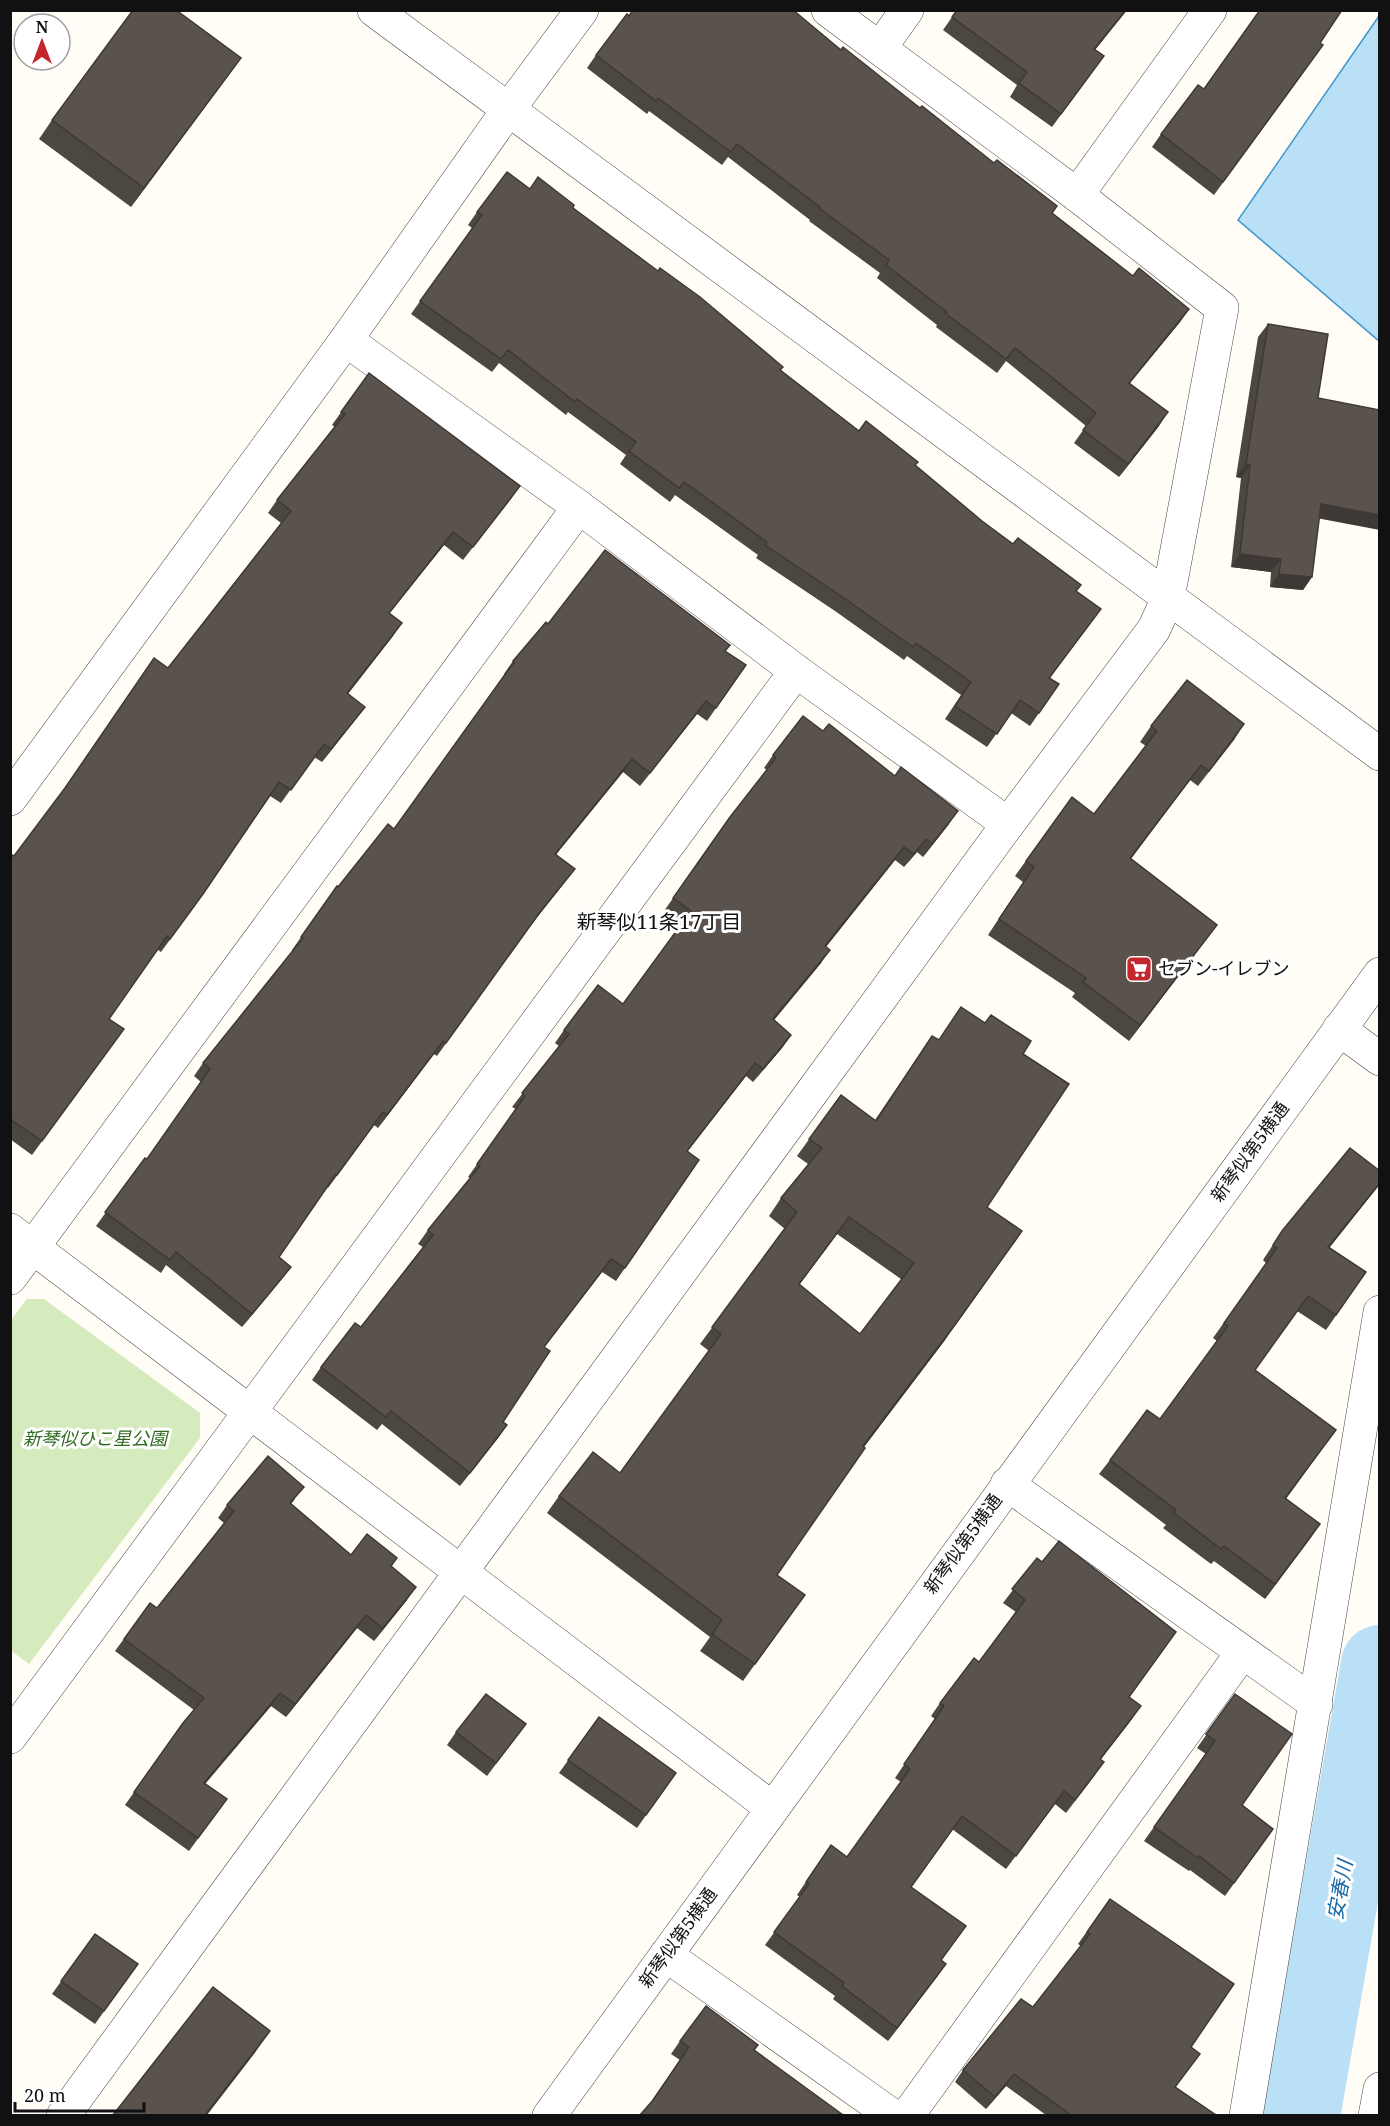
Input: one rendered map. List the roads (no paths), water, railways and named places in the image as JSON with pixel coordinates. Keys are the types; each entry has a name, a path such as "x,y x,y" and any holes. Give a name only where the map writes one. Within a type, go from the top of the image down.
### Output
{"street":[{"path":"374,10 1380,754"},
{"path":"10,799 346,340 508,110 582,10"},
{"path":"63,2115 1008,824 1154,629 1168,598 1222,308 1077,195 828,10"},
{"path":"880,48 907,10"},
{"path":"1077,195 1210,10"},
{"path":"346,340 579,507 796,671 1008,824"},
{"path":"10,1278 22,1239 579,507"},
{"path":"10,1737 796,671"},
{"name":"新琴似第5横通","path":"549,2115 1380,974"},
{"path":"1339,1029 1380,1059"},
{"path":"22,1239 772,1808"},
{"path":"1246,2115 1380,1312"},
{"path":"1007,1484 1316,1704"},
{"path":"907,2115 1242,1653"},
{"path":"666,1955 893,2115"},
{"path":"1375,2115 1380,2089"}],"water":[{"path":"1379,16 1379,341 1238,220"}],"waterway":[{"name":"安春川","path":"1301,2116 1380,1664"}],"place":[{"name":"セブン-イレブン","path":"1139,969"}],"district":[{"name":"新琴似11条17丁目","path":"659,922"}],"park label":[{"name":"新琴似ひこ星公園","path":"95,1439"}]}
